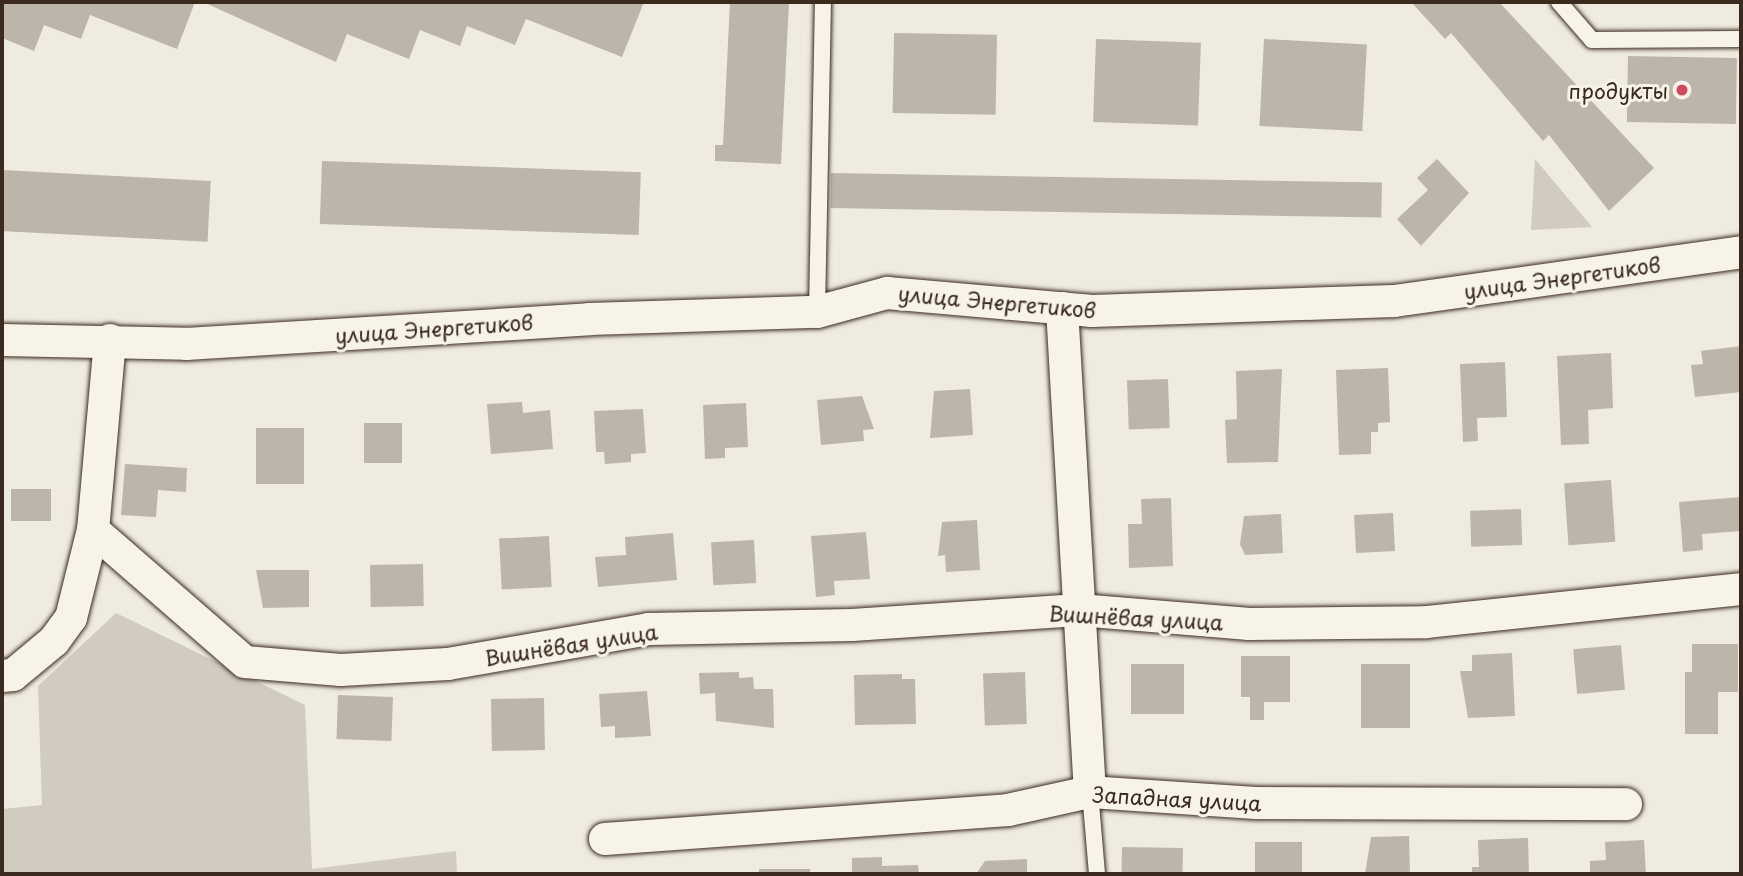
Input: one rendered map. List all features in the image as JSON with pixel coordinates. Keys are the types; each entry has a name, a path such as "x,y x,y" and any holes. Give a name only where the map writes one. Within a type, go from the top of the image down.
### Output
{"street":[{"name":"улица Энергетиков","path":"2,340 110,340 186,344 817,312 887,293 1062,307 1394,301 1741,252"},
{"path":"1062,307 1090,792"},
{"path":"2,676 13,675 54,641 71,618 93,530 110,340"},
{"name":"Вишнёвая улица","path":"93,530 245,662 341,670 448,664 649,629 1079,610 1249,624 1427,622 1741,589"},
{"name":"Западная улица","path":"605,839 1008,810 1090,792 1256,803 1626,804"}],"lane":[{"path":"817,312 824,2"},
{"path":"1559,2 1592,40 1741,39"},
{"path":"1090,792 1097,874"}],"shaded area":[{"path":"1535,159 1592,227 1531,230"},
{"path":"116,613 305,705 312,869 456,851 457,874 2,874 2,809 42,805 38,686"}],"building":[{"path":"2,2 195,2 177,49 90,15 81,39 44,25 34,51 2,38"},
{"path":"203,2 644,2 622,57 526,19 515,45 467,26 460,46 420,30 409,59 347,34 336,62"},
{"path":"730,2 789,2 781,164 715,161 715,145 723,145"},
{"path":"1411,2 1499,2 1654,168 1609,211 1549,135 1543,141 1451,33 1445,39"},
{"path":"894,33 997,35 996,115 893,113"},
{"path":"1096,39 1201,43 1198,126 1093,122"},
{"path":"1264,39 1367,44 1362,131 1259,126"},
{"name":"продукты","path":"1628,56 1737,58 1736,124 1627,122"},
{"path":"1437,159 1469,193 1421,246 1397,219 1428,190 1417,178"},
{"path":"322,161 641,172 639,235 320,224"},
{"path":"2,170 211,181 208,242 2,231"},
{"path":"831,173 1382,183 1381,218 830,208"},
{"path":"1741,346 1741,392 1695,397 1691,365 1703,364 1701,351"},
{"path":"1611,353 1613,408 1588,410 1589,444 1561,445 1557,356"},
{"path":"1505,362 1507,417 1477,418 1478,441 1463,442 1460,364"},
{"path":"1388,368 1390,422 1378,423 1378,432 1371,432 1371,454 1339,455 1336,370"},
{"path":"1282,369 1278,462 1227,463 1225,420 1237,419 1236,371"},
{"path":"1168,379 1170,428 1129,429 1127,380"},
{"path":"970,389 973,435 930,438 934,391"},
{"path":"862,396 874,429 863,430 864,441 821,445 817,400"},
{"path":"522,402 523,413 550,410 553,449 491,454 487,404"},
{"path":"746,403 748,447 725,448 725,458 705,459 703,405"},
{"path":"643,409 646,453 631,454 631,462 605,464 604,452 596,452 594,411"},
{"path":"364,423 402,423 402,463 364,463"},
{"path":"256,428 304,428 304,484 256,484"},
{"path":"125,464 187,468 186,492 158,490 156,517 121,515"},
{"path":"1611,480 1615,542 1568,545 1564,483"},
{"path":"11,489 51,489 51,521 11,521"},
{"path":"1741,497 1741,531 1702,534 1703,550 1683,552 1679,502"},
{"path":"1171,498 1173,566 1129,568 1128,524 1142,524 1141,499"},
{"path":"1521,509 1522,545 1471,547 1470,511"},
{"path":"1393,513 1395,551 1356,553 1354,515"},
{"path":"1281,514 1283,553 1245,555 1240,544 1244,516"},
{"path":"977,520 980,570 946,572 945,555 938,556 942,522"},
{"path":"866,532 870,579 834,581 835,595 816,597 811,536"},
{"path":"673,533 677,580 598,587 595,557 626,555 625,537"},
{"path":"549,536 552,587 502,590 499,539"},
{"path":"754,540 756,583 713,585 711,542"},
{"path":"423,564 424,606 371,607 370,565"},
{"path":"256,570 309,570 309,607 263,608"},
{"path":"1692,644 1738,644 1738,692 1718,692 1718,734 1685,734 1685,672 1692,672"},
{"path":"1621,645 1625,690 1577,694 1573,649"},
{"path":"1512,653 1515,716 1468,718 1460,671 1472,671 1472,655"},
{"path":"1241,656 1290,656 1290,702 1264,702 1264,720 1250,720 1250,697 1241,697"},
{"path":"1131,664 1184,664 1184,714 1131,714"},
{"path":"1361,664 1410,664 1410,728 1361,728"},
{"path":"739,672 739,678 753,677 754,689 773,689 774,728 716,721 715,693 700,694 699,673"},
{"path":"1025,672 1027,724 985,725 983,673"},
{"path":"902,674 902,679 915,679 916,724 855,725 854,675"},
{"path":"647,691 651,736 615,738 615,726 601,727 599,694"},
{"path":"338,695 393,697 391,741 336,739"},
{"path":"544,698 545,750 492,751 491,699"},
{"path":"1409,836 1410,874 1365,874 1371,837"},
{"path":"1528,838 1529,874 1472,874 1472,867 1479,867 1478,840"},
{"path":"1644,840 1646,874 1590,874 1590,861 1606,860 1605,842"},
{"path":"1255,842 1302,842 1302,874 1255,874"},
{"path":"1122,847 1183,848 1183,874 1122,874"},
{"path":"882,857 882,866 918,865 919,874 852,874 852,858"},
{"path":"1027,859 1027,874 976,874 985,861"},
{"path":"759,869 810,869 810,874 759,874"}],"place":[{"name":"продукты","path":"1682,90"}]}
